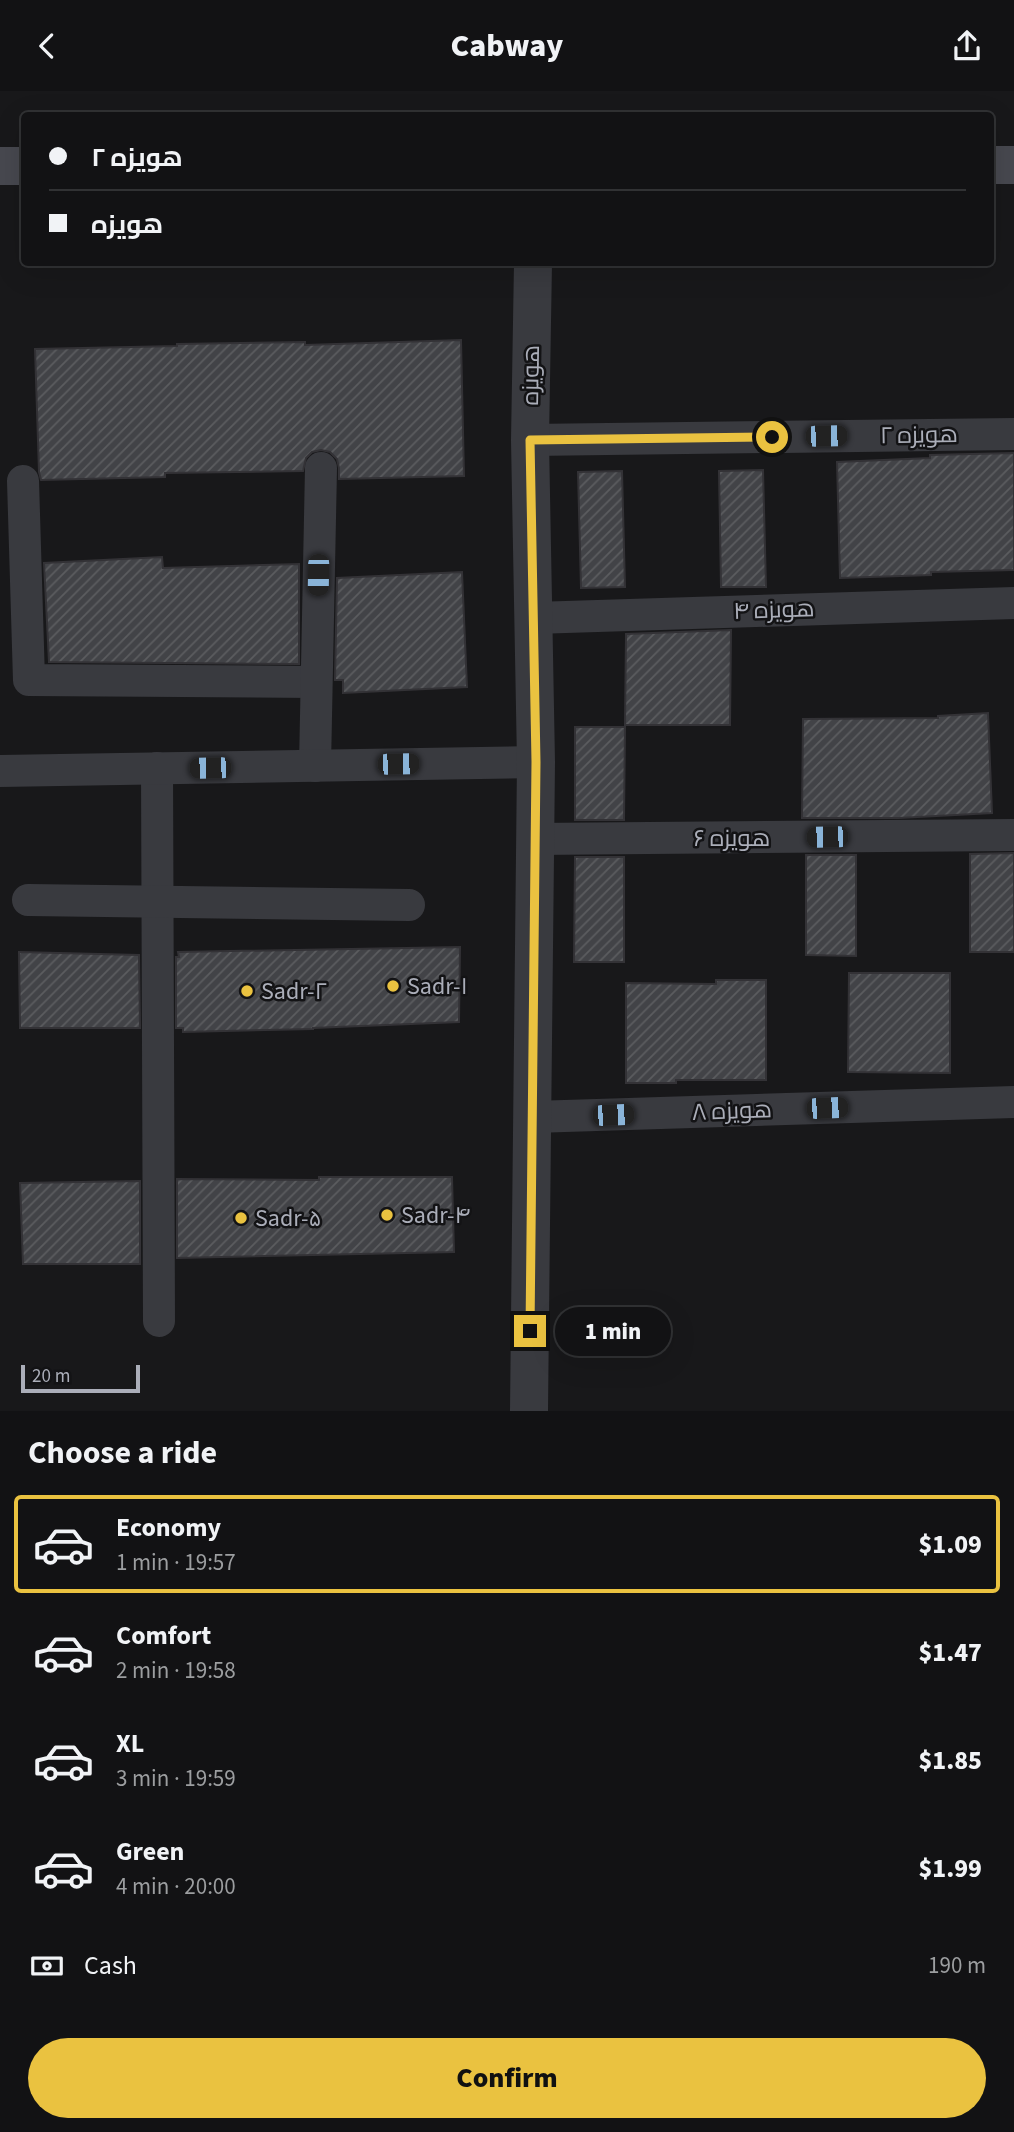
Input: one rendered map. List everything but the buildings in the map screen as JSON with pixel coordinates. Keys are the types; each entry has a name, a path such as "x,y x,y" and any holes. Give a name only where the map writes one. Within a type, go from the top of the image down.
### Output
{"main road":[{"path":"994,165 1014,165"},
{"path":"0,166 21,166"}],"street":[{"name":"هویزه","path":"529,1411 536,762 530,440 533,266"},
{"name":"هویزه ۲","path":"530,440 1014,434"},
{"path":"315,766 321,468"},
{"path":"23,481 29,680 316,682"},
{"name":"هویزه ۴","path":"534,618 1014,603"},
{"path":"0,771 536,762"},
{"path":"157,768 159,1321"},
{"name":"هویزه ۶","path":"534,839 1014,835"},
{"path":"28,900 410,905"},
{"name":"هویزه ۸","path":"533,1117 1014,1102"}],"place":[{"name":"Sadr-۱","path":"393,986"},
{"name":"Sadr-۲","path":"247,991"},
{"name":"Sadr-۴","path":"387,1215"},
{"name":"Sadr-۵","path":"241,1218"}],"route":[{"path":"530,1331 536,762 530,440 772,437"}]}
